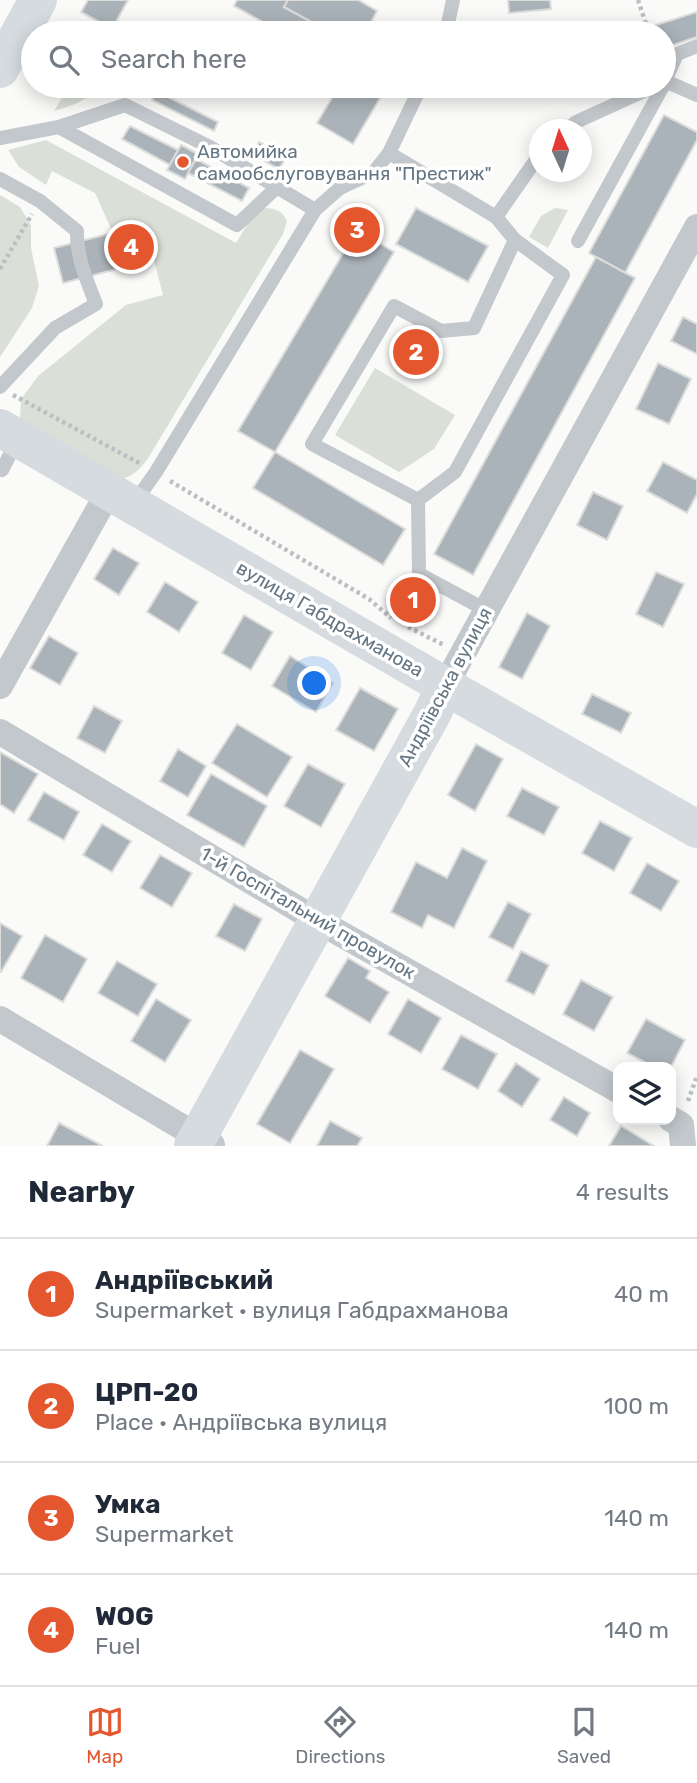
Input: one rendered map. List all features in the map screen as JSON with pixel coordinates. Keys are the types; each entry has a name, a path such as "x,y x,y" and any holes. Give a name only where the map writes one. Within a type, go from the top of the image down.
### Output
{"street":[{"path":"26,21 38,0"},
{"path":"0,69 21,31"},
{"name":"Андріївська вулиця","path":"202,1143 486,610 697,227"},
{"name":"вулиця Габдрахманова","path":"6,423 121,498 445,687 697,829"},
{"path":"0,686 121,498"},
{"name":"1-й Госпітальний провулок","path":"0,732 318,921 613,1087"},
{"path":"0,1019 202,1143"}],"lane":[{"path":"449,21 453,0"},
{"path":"676,56 697,46"},
{"path":"676,88 697,95"},
{"path":"121,498 156,472 315,210 340,188 373,173 389,153 415,98"},
{"path":"581,119 629,98"},
{"path":"578,241 655,98"},
{"path":"0,138 60,127 125,105 210,147 315,210"},
{"path":"60,127 237,225 276,188"},
{"path":"389,153 496,217 515,240 563,275 455,472 418,500"},
{"path":"496,217 529,170"},
{"path":"0,179 40,201 77,231 76,243 96,304 55,328 6,423"},
{"path":"418,500 312,444 394,306 440,331 474,328 515,240"},
{"path":"418,500 419,574 486,610"}],"path":[{"path":"638,0 645,21"},
{"path":"0,269 40,201"},
{"path":"6,423 156,472 369,599 393,620"},
{"path":"405,626 450,648"}],"shaded area":[{"path":"62,98 86,98 67,107 54,111"},
{"path":"46,140 236,243 252,217 263,208 277,210 287,221 283,234 147,460 134,473 122,479 117,480 20,418 21,399 38,376 126,305 163,295 145,225 113,233 95,193 52,171 46,185 19,167 8,150"},
{"path":"0,195 20,207 31,225 31,248 39,286 32,308 0,357"},
{"path":"555,208 568,210 548,248 529,237 541,216"},
{"path":"375,368 455,415 434,449 399,472 335,435"}],"building":[{"path":"88,0 128,0 116,21 97,21 81,12"},
{"path":"237,0 288,0 284,7 310,21 261,21 234,6"},
{"path":"288,0 358,0 377,11 372,21 310,21 284,7"},
{"path":"508,0 550,0 551,9 509,13"},
{"path":"697,12 697,37 676,44 676,21 669,21"},
{"path":"170,98 218,122 214,131 152,100"},
{"path":"332,98 380,98 353,144 317,123"},
{"path":"664,115 697,132 697,140 625,273 589,253"},
{"path":"130,126 178,150 170,165 122,139"},
{"path":"259,142 286,157 279,169 259,158 255,150"},
{"name":"Автомийка самообслуговування \"Престиж\"","path":"181,145 198,154 185,179 167,170"},
{"path":"196,159 249,188 242,201 188,173"},
{"path":"416,208 488,246 468,282 396,244"},
{"path":"145,225 154,259 117,269 108,234"},
{"path":"357,230 394,252 275,452 238,431"},
{"path":"108,234 117,269 63,283 54,248"},
{"path":"596,257 635,278 473,575 434,554"},
{"path":"683,317 697,324 697,354 671,341"},
{"path":"416,331 434,342 417,372 398,362"},
{"path":"658,363 691,379 669,424 636,409"},
{"path":"275,452 405,529 383,565 253,488"},
{"path":"663,462 697,480 697,494 687,513 647,491"},
{"path":"593,492 623,506 607,540 577,525"},
{"path":"113,548 139,563 119,595 94,579"},
{"path":"656,572 684,584 663,627 636,614"},
{"path":"408,581 433,595 418,621 393,606"},
{"path":"165,582 198,602 179,632 147,612"},
{"path":"527,613 550,626 522,679 499,667"},
{"path":"244,615 273,632 251,670 222,653"},
{"path":"49,636 78,653 60,685 30,668"},
{"path":"290,656 333,683 316,712 272,686"},
{"path":"360,688 398,709 374,751 336,730"},
{"path":"592,694 631,713 621,733 582,714"},
{"path":"94,706 122,721 105,753 77,738"},
{"path":"237,724 292,757 267,797 212,763"},
{"path":"476,744 503,759 475,811 448,795"},
{"path":"178,749 206,766 188,797 160,781"},
{"path":"0,752 38,774 14,813 0,804"},
{"path":"308,764 345,784 321,827 284,806"},
{"path":"211,774 267,806 244,847 187,815"},
{"path":"522,788 559,807 544,835 507,816"},
{"path":"44,792 79,812 64,840 28,820"},
{"path":"600,821 632,838 614,871 582,853"},
{"path":"102,824 131,841 112,872 83,855"},
{"path":"462,848 487,861 454,928 428,915 422,928 391,912 416,862 447,878"},
{"path":"160,855 192,873 172,907 140,888"},
{"path":"647,863 679,881 661,911 630,893"},
{"path":"508,902 531,914 513,949 489,937"},
{"path":"234,904 262,919 245,951 216,936"},
{"path":"0,923 22,936 1,972 0,972"},
{"path":"45,935 87,959 63,1002 21,978"},
{"path":"521,951 549,965 534,995 506,981"},
{"path":"348,958 370,971 366,978 389,992 370,1023 325,996"},
{"path":"117,961 157,984 138,1016 98,993"},
{"path":"581,980 613,997 594,1031 563,1014"},
{"path":"156,999 191,1020 165,1062 131,1041"},
{"path":"408,999 441,1018 421,1053 388,1034"},
{"path":"646,1019 685,1040 674,1062 644,1062 627,1053"},
{"path":"461,1035 497,1054 478,1089 442,1069"},
{"path":"300,1050 334,1069 290,1143 257,1124"},
{"path":"516,1063 540,1079 522,1107 498,1091"},
{"path":"564,1097 590,1113 577,1136 550,1120"},
{"path":"330,1121 362,1138 357,1146 317,1146"},
{"path":"59,1123 103,1146 47,1146"},
{"path":"621,1126 654,1146 609,1146"}],"place":[{"name":"Автомийка самообслуговування \"Престиж\"","path":"183,162"},
{"name":"Умка","path":"357,230"},
{"name":"WOG","path":"131,247"},
{"name":"ЦРП-20","path":"416,352"},
{"name":"Андріївський","path":"413,600"}]}
